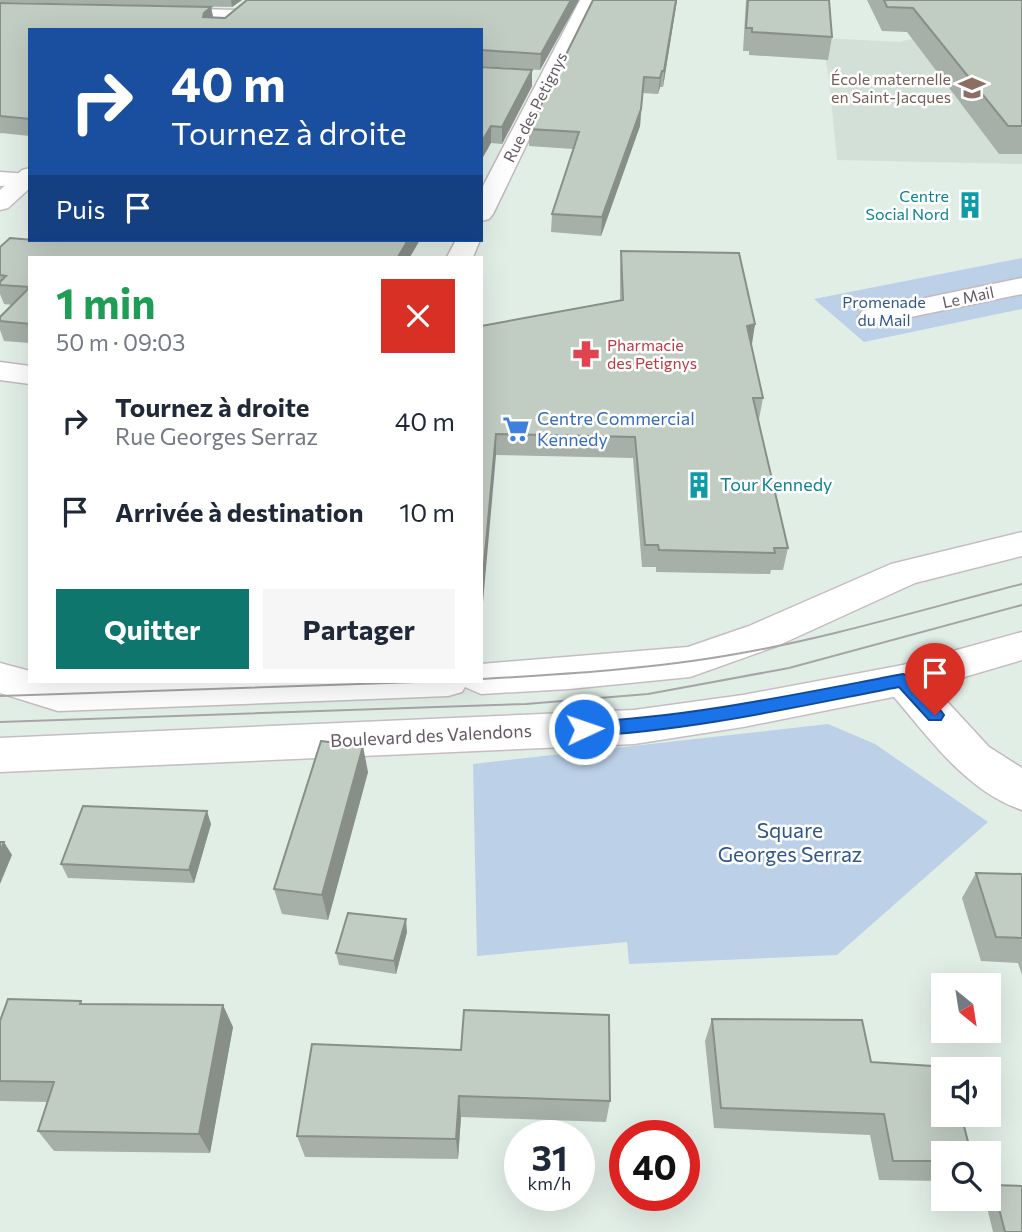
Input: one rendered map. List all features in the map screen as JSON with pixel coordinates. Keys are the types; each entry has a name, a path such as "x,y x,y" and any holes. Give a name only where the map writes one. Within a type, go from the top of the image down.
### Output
{"street":[{"name":"Rue des Petignys","path":"483,209 541,78 588,0"},
{"path":"139,13 241,12 220,28"},
{"path":"0,179 27,177"},
{"path":"0,202 27,177"},
{"name":"Le Mail","path":"873,317 1022,286"},
{"path":"0,371 28,375"},
{"path":"483,679 569,674 690,662 763,636 904,573 1022,544"},
{"name":"Boulevard des Valendons","path":"0,755 634,727 903,680 1022,646"},
{"path":"0,678 58,695 392,683"},
{"path":"903,680 974,759 1022,793"}],"shaded area":[{"path":"1022,8 1022,164 837,160 822,38 900,42"}],"green space":[{"name":"Promenade du Mail","path":"1022,258 1022,309 864,342 814,299"},
{"name":"Square Georges Serraz","path":"828,724 875,744 988,822 837,955 629,964 627,942 477,956 473,764"}],"building":[{"path":"247,0 571,0 541,54 483,50 483,28 28,28 28,119 0,116 0,3 211,7 203,17 225,18"},
{"path":"593,0 676,0 664,71 660,78 644,77 641,109 602,217 552,214 579,132 529,129"},
{"path":"748,0 829,0 832,37 752,32 752,28 746,28"},
{"path":"884,0 1022,0 1022,126 1008,126 913,8 887,7"},
{"path":"483,67 532,70 502,127 491,126 483,140"},
{"path":"10,238 28,240 28,242 407,242 399,256 28,256 28,287 0,285 6,276 0,275 0,247"},
{"path":"621,251 739,253 755,324 747,326 763,398 753,398 788,548 774,548 775,553 659,550 658,545 645,545 635,437 496,434 483,575 483,326 623,300"},
{"path":"28,289 28,324 0,321 0,317"},
{"path":"321,741 363,746 322,895 274,889"},
{"path":"83,806 207,811 189,870 61,864"},
{"path":"976,873 1022,874 1022,938 996,937"},
{"path":"348,913 406,919 394,961 336,953"},
{"path":"8,999 81,1001 80,1004 223,1005 199,1134 38,1131 54,1082 0,1081 0,1021"},
{"path":"464,1010 609,1015 610,1101 459,1096 456,1139 297,1136 312,1044 461,1050"},
{"path":"712,1019 862,1020 871,1062 931,1066 931,1127 964,1127 968,1141 931,1141 931,1161 893,1161 884,1114 721,1108"},
{"path":"1001,1185 1022,1186 1022,1232 1005,1232 1000,1211"}],"tram line":[{"path":"483,679 641,667 736,654 844,631 1022,584"},
{"path":"0,722 526,704 648,694 789,668 1022,605"},
{"path":"0,696 388,683"}],"place":[{"name":"École maternelle en Saint-Jacques","path":"972,88"},
{"name":"Centre Social Nord","path":"970,205"},
{"name":"Pharmacie des Petignys","path":"586,354"},
{"name":"Centre Commercial Kennedy","path":"516,429"},
{"name":"Tour Kennedy","path":"699,485"}],"route":[{"path":"584,729 634,727 903,680 935,715"}]}
